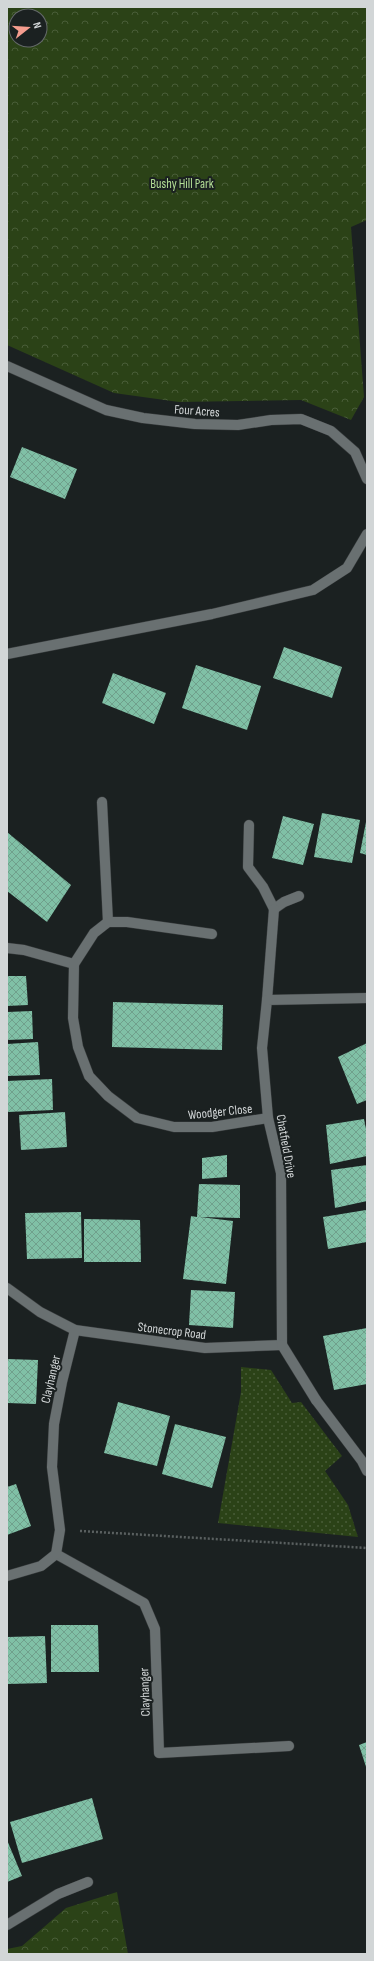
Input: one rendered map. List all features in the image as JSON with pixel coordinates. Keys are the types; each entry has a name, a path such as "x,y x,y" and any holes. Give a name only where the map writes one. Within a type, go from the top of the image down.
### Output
{"street":[{"name":"Four Acres","path":"7,366 106,410 143,418 195,424 238,425 271,420 301,419 331,431 355,452 367,479"},
{"path":"7,654 212,614 313,590 347,568 367,534"},
{"path":"102,802 108,922"},
{"path":"249,825 248,867 263,887 274,909 284,902 299,896"},
{"name":"Chatfield Drive","path":"274,909 262,1048 268,1118 281,1173 282,1345"},
{"path":"7,948 24,950 74,964 94,933 108,922 126,922 212,934"},
{"name":"Woodger Close","path":"74,964 73,1018 78,1047 89,1076 108,1096 137,1118 174,1128 212,1127 268,1118"},
{"path":"267,1000 367,998"},
{"name":"Stonecrop Road","path":"7,1288 40,1312 75,1330 205,1348 282,1345"},
{"name":"Clayhanger","path":"75,1330 62,1382 54,1424 52,1467 60,1530 56,1554 144,1603 155,1629 159,1753 289,1746"},
{"path":"282,1345 316,1400 362,1461 367,1471"},
{"path":"7,1576 41,1566 56,1554"},
{"path":"7,1925 58,1894 88,1882"}],"path":[{"path":"60,1530 367,1548"}],"green space":[{"name":"Bushy Hill Park","path":"7,7 367,7 367,220 351,227 364,397 351,420 301,400 179,402 114,393 7,345"},
{"path":"241,1367 271,1370 292,1403 301,1402 342,1456 325,1471 348,1505 358,1537 218,1523 241,1392"},
{"path":"117,1892 128,1954 7,1954 7,1949 22,1946 66,1908"}],"building":[{"path":"22,447 77,469 65,499 10,477"},
{"path":"284,647 342,667 332,698 273,678"},
{"path":"196,665 261,686 247,730 182,708"},
{"path":"113,673 166,693 154,724 102,703"},
{"path":"322,813 360,820 352,863 314,857"},
{"path":"283,816 314,824 303,865 272,858"},
{"path":"367,822 367,855 360,853"},
{"path":"7,832 71,885 47,922 7,891"},
{"path":"7,976 26,976 28,1005 7,1006"},
{"path":"113,1002 223,1005 222,1050 112,1047"},
{"path":"32,1011 33,1039 7,1040 7,1012"},
{"path":"38,1042 40,1075 7,1076 7,1044"},
{"path":"367,1043 367,1100 357,1104 338,1057"},
{"path":"52,1079 53,1110 8,1112 7,1081"},
{"path":"65,1112 67,1147 21,1150 19,1115"},
{"path":"364,1119 367,1134 367,1156 330,1164 326,1125"},
{"path":"227,1155 227,1177 202,1179 202,1158"},
{"path":"367,1165 367,1201 335,1208 331,1170"},
{"path":"199,1184 240,1185 240,1218 200,1217 233,1221 226,1284 183,1279 191,1216 197,1217"},
{"path":"366,1210 367,1242 328,1249 323,1217"},
{"path":"81,1212 82,1258 27,1259 25,1213"},
{"path":"84,1219 140,1220 141,1262 84,1262"},
{"path":"191,1290 235,1292 233,1328 189,1325"},
{"path":"367,1328 367,1384 334,1390 323,1336"},
{"path":"7,1359 38,1360 36,1404 7,1403"},
{"path":"118,1402 170,1416 157,1466 104,1453"},
{"path":"175,1424 226,1437 212,1488 162,1474"},
{"path":"16,1484 31,1526 7,1535 7,1487"},
{"path":"51,1625 98,1625 99,1672 51,1672"},
{"path":"45,1636 47,1683 7,1684 7,1637"},
{"path":"367,1742 367,1770 359,1745"},
{"path":"92,1798 103,1839 22,1863 10,1822"},
{"path":"7,1840 22,1876 7,1882"}]}
